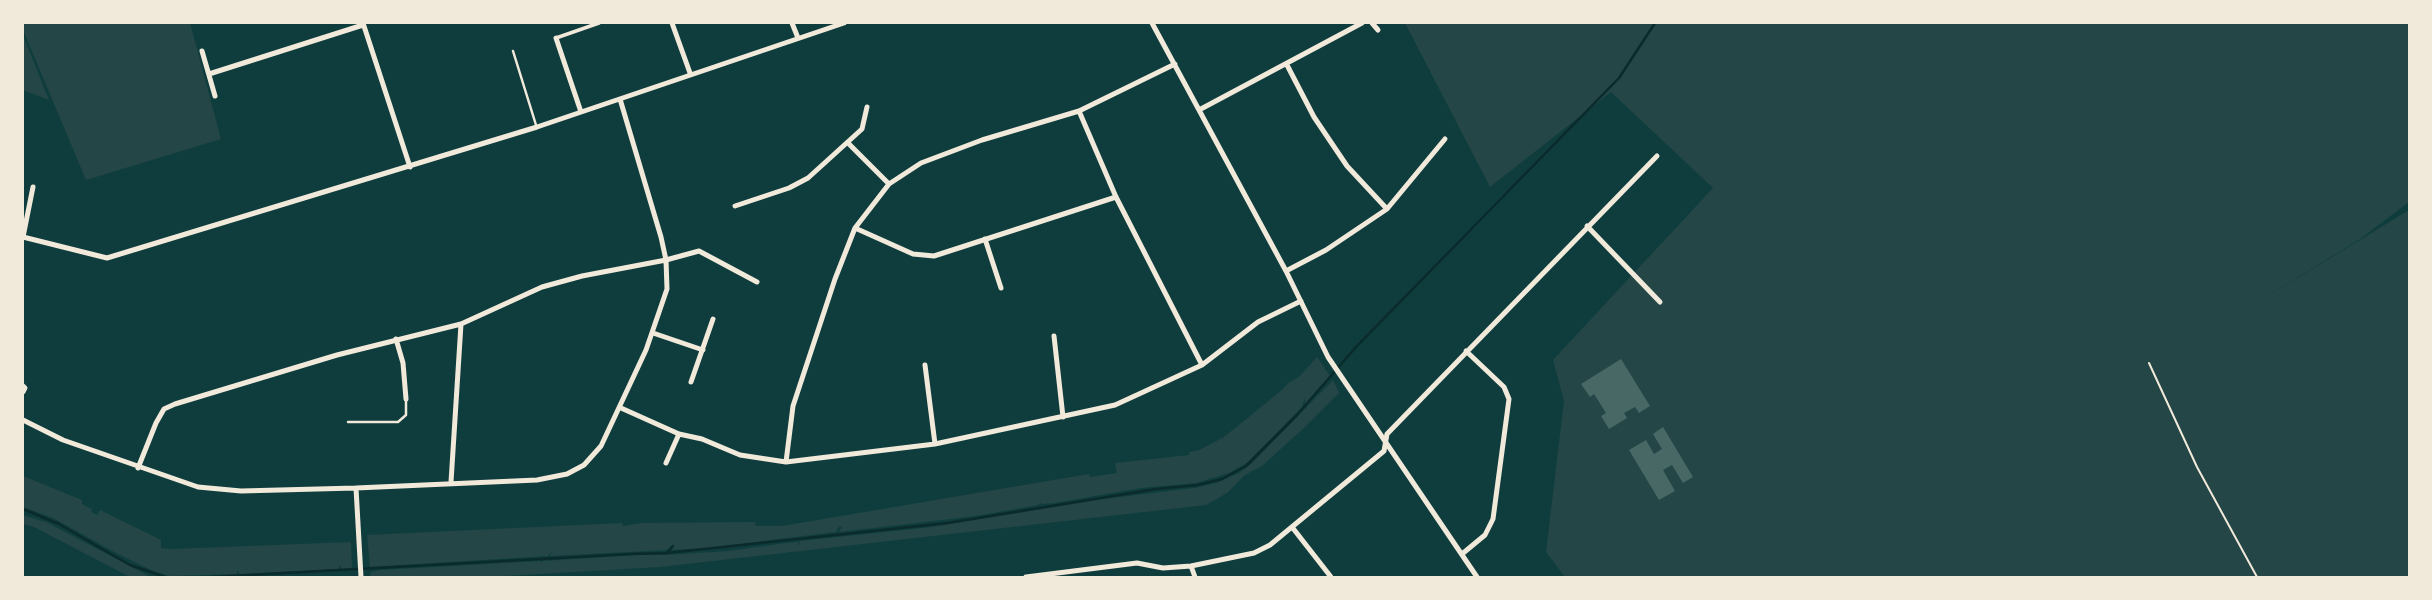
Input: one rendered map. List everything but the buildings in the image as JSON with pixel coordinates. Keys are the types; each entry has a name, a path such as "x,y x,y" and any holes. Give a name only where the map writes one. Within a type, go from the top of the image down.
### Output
{"street":[{"path":"580,112 556,37 599,23"},
{"path":"671,23 690,73"},
{"path":"792,23 798,38"},
{"path":"33,187 23,237 107,258 537,127 844,23"},
{"path":"1152,23 1286,271 1330,362 1477,577"},
{"path":"1199,110 1362,23"},
{"path":"1372,23 1378,30"},
{"path":"209,74 363,24 410,167"},
{"path":"202,51 215,96"},
{"path":"786,462 793,406 835,279 855,228 889,184 921,163 982,140 1079,111 1175,64"},
{"path":"1287,65 1314,117 1347,166 1387,209"},
{"path":"23,420 63,440 138,468 198,487 241,491 537,480 567,474 584,465 595,455 621,408 653,333 667,289 666,260 620,99"},
{"path":"736,206 789,188 808,178 862,129 867,107"},
{"path":"1079,111 1116,197 1202,365"},
{"path":"1286,271 1326,250 1387,209 1445,139"},
{"path":"848,142 889,184"},
{"path":"1026,577 1137,563 1163,568 1191,566 1254,553 1270,545 1384,450 1387,434 1657,156"},
{"path":"855,228 913,254 934,257 1116,197"},
{"path":"1587,226 1660,302"},
{"path":"985,239 1001,288"},
{"path":"138,468 164,409 396,339 461,324 541,287 699,251 757,282"},
{"path":"621,408 740,455 786,462 935,444 1115,405 1202,365 1258,323 1301,301"},
{"path":"691,382 713,320"},
{"path":"451,482 461,324"},
{"path":"653,333 703,350"},
{"path":"1054,336 1063,417"},
{"path":"396,339 403,363 405,399"},
{"path":"1462,555 1485,535 1493,519 1509,399 1504,387 1466,351"},
{"path":"925,365 935,444"},
{"path":"666,463 679,433"},
{"path":"356,488 361,577"},
{"path":"1292,527 1331,577"},
{"path":"1191,566 1195,577"}],"lane":[{"path":"513,51 537,127"},
{"path":"348,422 398,422 406,415 405,399"}],"path":[{"path":"2149,363 2197,467 2257,577"}],"shaded area":[{"path":"23,23 190,23 221,139 86,180 23,30"},
{"path":"1405,23 2409,23 2409,202 2360,239 2250,307 2409,210 2409,577 1565,577 1546,552 1564,401 1553,360 1713,188 1611,92 1490,187"},
{"path":"23,35 49,100 23,90"},
{"path":"1317,357 1330,376 1305,404 1305,397 1302,407 1248,462 1229,473 1196,483 1141,488 1055,503 1041,502 1038,505 976,516 839,532 842,527 839,526 836,532 708,548 669,550 673,547 671,546 667,550 550,556 552,551 548,556 370,567 367,535 622,523 623,526 642,523 755,522 756,526 782,526 1089,474 1090,477 1117,473 1115,463 1189,455 1189,452 1199,450 1224,437 1288,383 1299,377"},
{"path":"1333,380 1339,393 1306,426 1262,466 1245,475 1227,493 1206,505 660,567 487,577 370,577 371,572 380,570 728,551 797,542 800,545 799,541 932,527 1103,499 1194,488 1216,483 1239,473 1251,464"},
{"path":"23,476 82,500 82,504 97,515 100,510 161,540 161,548 351,542 352,568 341,569 340,565 338,569 240,574 237,570 237,574 169,576 116,553 53,518 23,507"},
{"path":"23,515 46,522 151,577 130,577 34,527 23,524"}],"waterway":[{"path":"212,577 667,553 947,523 1156,489 1198,485 1222,479 1246,466 1297,415 1356,347 1619,78 1655,23"},
{"path":"23,509 59,524 130,565 165,577"},
{"path":"667,553 673,546"}]}
